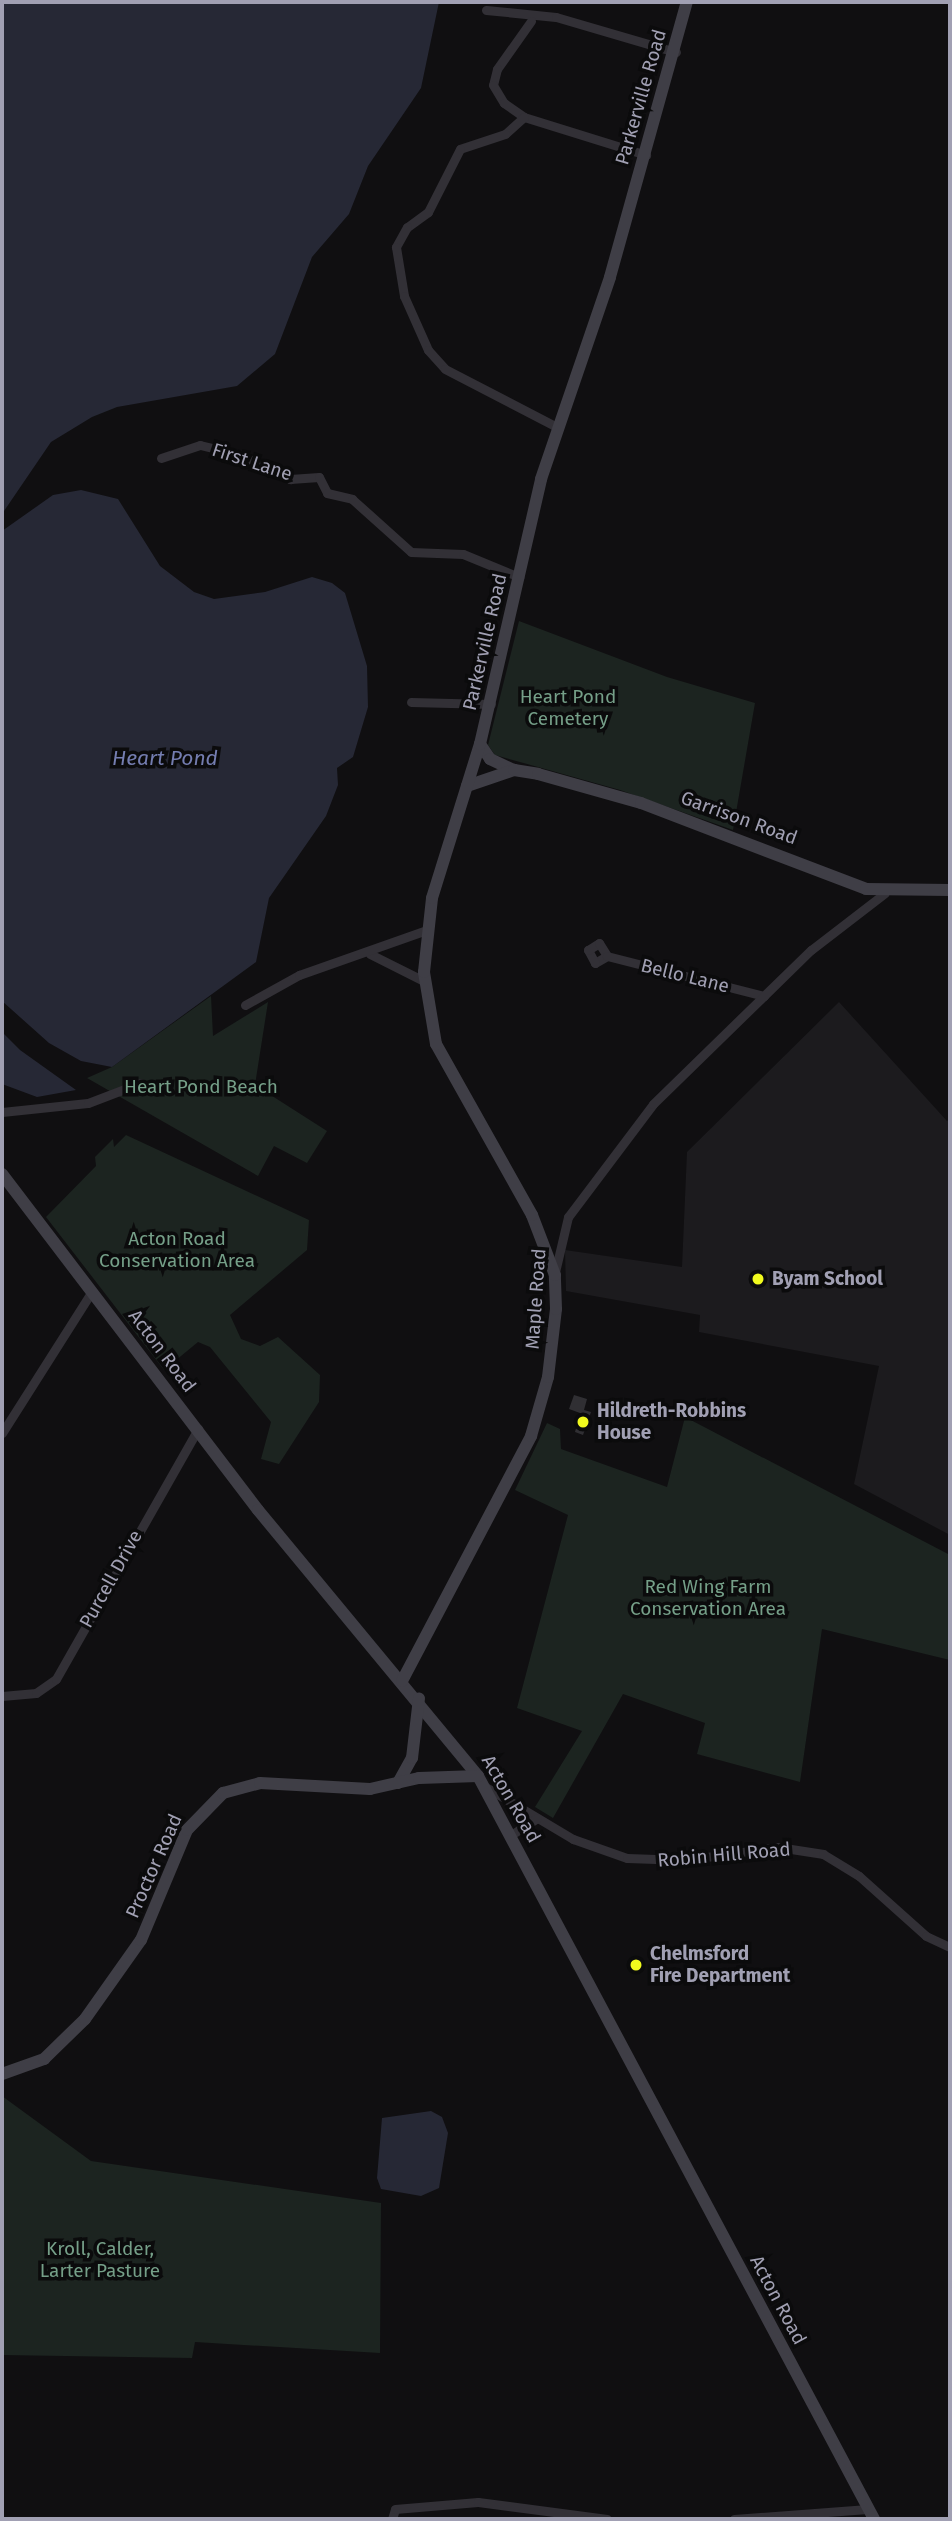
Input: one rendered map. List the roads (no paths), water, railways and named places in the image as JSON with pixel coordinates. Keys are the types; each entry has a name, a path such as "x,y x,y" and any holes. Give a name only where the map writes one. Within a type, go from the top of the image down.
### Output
{"main road":[{"name":"Parkerville Road","path":"555,1276 521,1192 436,1044 424,981 427,930 491,704 519,576 557,427 590,342 676,52 687,2"},
{"name":"Garrison Road","path":"480,744 490,759 514,770 641,803 886,893 950,890"},
{"path":"467,786 514,770"},
{"name":"Acton Road","path":"2,1174 198,1429 402,1681 419,1698 481,1781 871,2514"},
{"name":"Maple Road","path":"402,1681 538,1419 554,1340 555,1276"},
{"path":"398,1783 412,1758 419,1698"},
{"name":"Proctor Road","path":"2,2074 54,2051 119,1975 147,1928 187,1830 213,1800 260,1783 370,1789 398,1783 481,1781"}],"street":[{"path":"486,10 556,17 676,52"},
{"path":"531,21 497,69 493,85 504,103 524,117 646,155"},
{"path":"524,117 505,134 460,149 428,212 407,227 396,247 404,296 428,350 445,369 557,427"},
{"name":"First Lane","path":"162,458 200,445 241,455 290,479 318,477 327,493 352,499 411,552 463,554 519,576"},
{"path":"411,702 491,704"},
{"name":"Maple Road","path":"555,1276 559,1238 575,1207 653,1104 830,934 886,893"},
{"path":"245,1005 299,975 370,954 396,939 427,930"},
{"path":"370,954 424,981"},
{"name":"Bello Lane","path":"607,956 764,996"},
{"path":"2,1112 88,1103 139,1083"},
{"path":"2,1433 92,1291"},
{"name":"Purcell Drive","path":"2,1696 36,1693 56,1679 198,1429"},
{"name":"Robin Hill Road","path":"481,1781 537,1818 586,1845 641,1861 778,1847 822,1854 859,1876 926,1936 950,1948"},
{"path":"511,1835 537,1818"},
{"path":"392,2519 395,2509 478,2502 607,2519"},
{"path":"734,2519 871,2514"}],"water":[{"path":"2,2 439,2 421,88 368,166 349,214 312,257 275,354 237,386 117,407 92,417 51,442 2,514"},
{"name":"Heart Pond","path":"81,490 118,499 160,566 194,592 214,599 265,592 312,577 332,583 345,593 367,666 368,707 353,757 337,768 338,785 326,816 269,898 256,962 112,1067 81,1061 49,1043 2,1001 2,531 53,495"},
{"path":"2,1032 20,1050 76,1090 37,1097 2,1084"},
{"path":"431,2111 442,2117 448,2133 439,2188 421,2196 381,2189 377,2178 382,2118"}],"place":[{"name":"Byam School","path":"758,1279"},
{"name":"Hildreth-Robbins House","path":"583,1422"},
{"name":"Chelmsford Fire Department","path":"636,1965"}],"park label":[{"name":"Heart Pond Cemetery","path":"568,708"},
{"name":"Heart Pond Beach","path":"201,1087"},
{"name":"Acton Road Conservation Area","path":"177,1250"},
{"name":"Red Wing Farm Conservation Area","path":"708,1598"},
{"name":"Kroll, Calder, Larter Pasture","path":"100,2260"}]}
